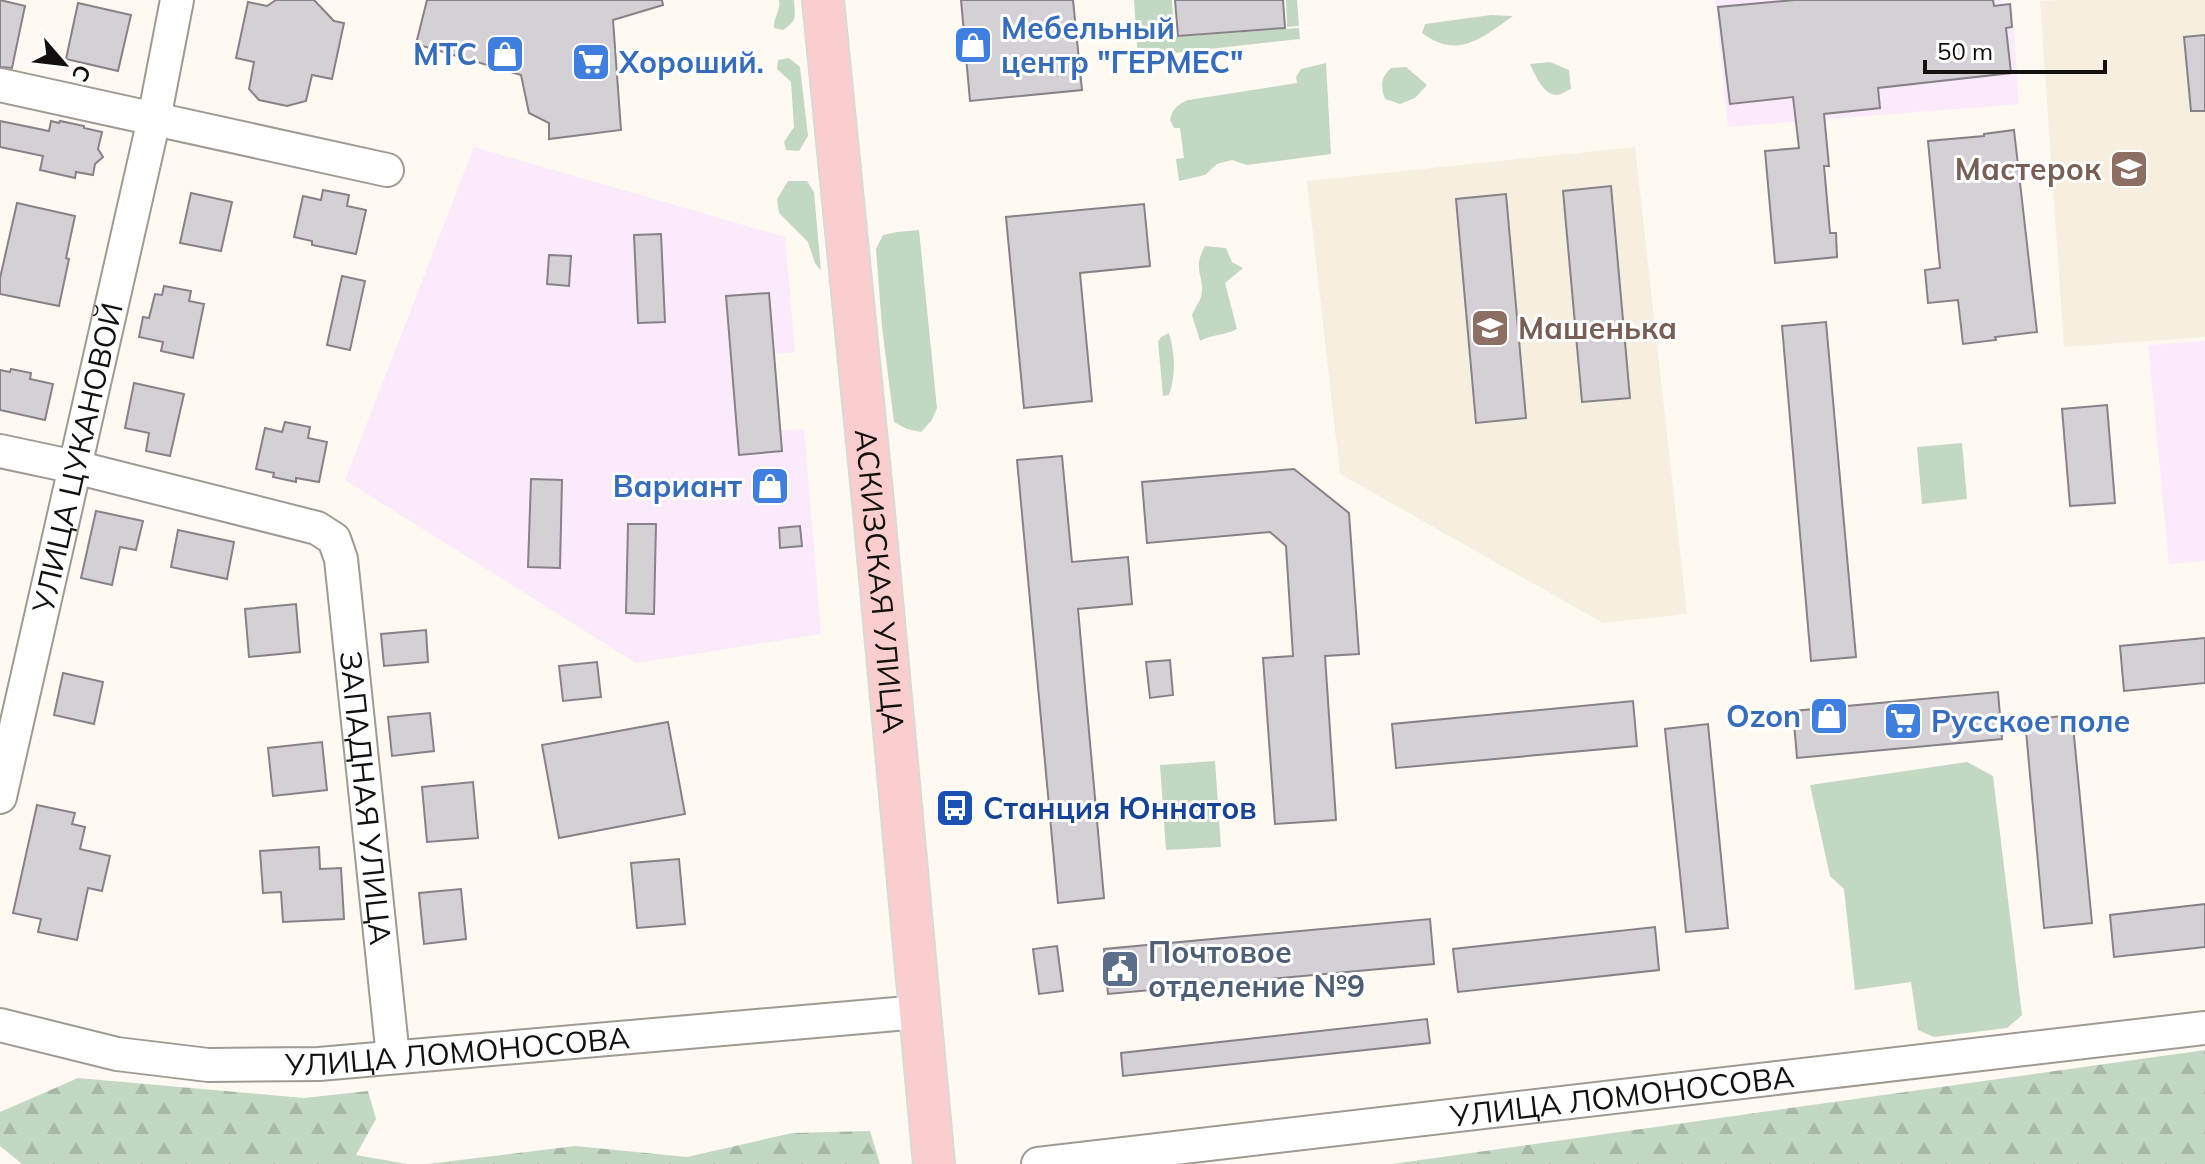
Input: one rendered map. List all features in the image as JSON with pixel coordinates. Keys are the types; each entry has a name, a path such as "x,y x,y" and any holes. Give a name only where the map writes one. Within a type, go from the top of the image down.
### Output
{"main road":[{"name":"АСКИЗСКАЯ УЛИЦА","path":"823,0 934,1164"}],"street":[{"name":"УЛИЦА ЦУКАНОВОЙ","path":"0,797 154,119 177,0"},
{"path":"0,85 387,170"},
{"path":"0,451 75,467"},
{"name":"ЗАПАДНАЯ УЛИЦА","path":"75,467 317,528 334,539 343,575 393,1057"},
{"name":"УЛИЦА ЛОМОНОСОВА","path":"0,1025 117,1054 208,1065 319,1064 919,1012"},
{"name":"УЛИЦА ЛОМОНОСОВА","path":"1038,1164 2205,1028"}],"shaded area":[{"path":"1715,0 2002,0 2002,3 2012,3 2019,104 1728,127"},
{"name":"Мастерок","path":"2205,0 2205,337 2064,347 2040,1"},
{"path":"474,147 785,237 795,352 774,354 780,431 804,429 821,634 636,663 345,480"},
{"name":"Машенька","path":"1635,147 1687,614 1603,623 1340,474 1307,181"},
{"path":"2205,341 2205,561 2169,564 2148,345"}],"green space":[{"path":"779,0 794,0 794,18 783,30 774,28"},
{"path":"1134,0 1172,0 1174,37 1299,28 1300,39 1138,57"},
{"path":"1286,0 1297,0 1299,26 1287,27"},
{"path":"1491,15 1513,16 1469,43 1447,45 1422,33 1425,24"},
{"path":"789,58 800,67 808,136 799,151 786,150 784,142 794,127 791,82 777,69 778,60"},
{"path":"1550,62 1569,70 1571,89 1559,95 1548,92 1540,84 1530,64"},
{"path":"1326,63 1331,154 1247,165 1232,160 1217,164 1205,175 1179,181 1176,159 1184,158 1180,128 1174,128 1170,120 1178,105 1188,100 1297,83 1296,77 1301,69"},
{"path":"1406,67 1427,85 1415,98 1400,104 1385,99 1383,78 1391,68"},
{"path":"788,181 807,181 814,192 821,271 808,242 779,213 777,199"},
{"path":"919,230 937,408 932,420 921,432 894,422 876,249 883,235"},
{"path":"1205,246 1226,248 1232,262 1243,268 1225,283 1237,329 1200,341 1192,315 1201,297 1199,261"},
{"path":"1169,333 1174,372 1169,395 1163,396 1158,342"},
{"path":"1962,443 1967,499 1922,504 1917,447"},
{"path":"1215,761 1221,847 1166,850 1160,765"},
{"path":"1967,762 1993,776 2022,1015 2007,1028 1934,1037 1918,1030 1911,982 1855,990 1844,889 1830,876 1810,785"},
{"path":"2205,1050 2205,1164 1392,1164"},
{"path":"78,1078 304,1098 368,1091 376,1119 356,1155 407,1164 22,1164 0,1146 0,1112"},
{"path":"870,1131 880,1164 427,1164 575,1146 687,1157 792,1133"}],"building":[{"path":"0,0 25,6 12,68 0,67"},
{"path":"276,0 314,0 334,21 344,23 332,79 312,75 306,101 287,106 259,100 249,89 254,62 236,58 248,2 267,6"},
{"path":"427,0 662,0 663,5 613,20 621,130 549,139 549,123 529,113 521,75 416,44"},
{"path":"961,0 1073,0 1082,90 970,101"},
{"path":"1175,0 1283,0 1285,28 1178,36"},
{"path":"1795,0 1993,0 1994,6 2010,4 2012,27 2006,28 2011,73 1878,88 1880,108 1824,114 1829,166 1824,166 1830,233 1836,233 1837,257 1775,263 1765,151 1799,148 1793,97 1730,104 1718,7"},
{"path":"78,3 131,15 118,71 66,59"},
{"path":"2205,35 2205,111 2191,111 2184,37"},
{"path":"0,121 49,131 51,121 60,121 102,132 98,149 103,157 95,164 93,175 76,172 75,178 40,170 43,156 0,147"},
{"path":"2014,130 2037,332 1963,344 1958,300 1928,303 1925,270 1940,268 1928,141"},
{"path":"1611,186 1630,398 1582,402 1563,191"},
{"path":"323,190 349,195 347,206 366,210 356,254 312,245 312,241 294,237 303,196 321,200"},
{"path":"191,193 232,202 221,251 180,243"},
{"path":"1506,194 1526,418 1476,423 1456,199"},
{"path":"17,203 75,216 59,306 0,294 0,278"},
{"path":"1144,204 1150,266 1080,273 1092,401 1024,408 1006,217"},
{"path":"661,234 665,322 638,323 634,235"},
{"path":"549,255 571,256 569,286 547,284"},
{"path":"342,276 365,281 350,350 327,345"},
{"path":"164,286 191,291 189,301 204,304 193,358 161,351 163,342 139,337 143,317 149,318 155,294 162,295"},
{"path":"769,293 782,451 739,455 726,296"},
{"path":"1826,322 1856,657 1811,661 1782,326"},
{"path":"11,369 31,373 30,379 53,384 45,420 0,410 0,370 10,372"},
{"path":"134,383 184,394 170,456 146,451 149,433 125,428"},
{"path":"2107,405 2115,503 2070,506 2062,409"},
{"path":"285,422 310,427 308,438 327,442 319,482 296,478 296,482 256,469 265,428 282,432"},
{"path":"1062,456 1072,562 1128,557 1132,604 1078,609 1104,898 1058,903 1017,460"},
{"path":"1294,469 1349,513 1359,654 1325,656 1336,820 1275,824 1263,658 1293,656 1286,546 1270,532 1147,543 1142,482"},
{"path":"531,479 562,480 560,568 528,567"},
{"path":"96,511 143,521 136,550 120,547 112,585 81,578"},
{"path":"628,524 656,524 654,614 626,613"},
{"path":"800,526 802,546 780,548 779,528"},
{"path":"178,530 234,542 227,579 171,567"},
{"path":"296,604 300,652 249,657 245,609"},
{"path":"426,630 428,662 384,666 381,634"},
{"path":"2205,638 2205,683 2124,691 2120,646"},
{"path":"1170,660 1173,695 1150,698 1146,662"},
{"path":"597,662 601,697 563,701 559,666"},
{"path":"63,673 103,682 94,724 54,715"},
{"path":"1998,692 2002,739 1797,758 1793,711"},
{"path":"1633,701 1637,746 1396,768 1392,724"},
{"path":"430,713 434,751 392,756 388,717"},
{"path":"2072,715 2092,923 2044,928 2025,720"},
{"path":"668,722 685,814 559,838 542,745"},
{"path":"1708,724 1728,928 1686,932 1665,729"},
{"path":"322,742 327,790 273,796 268,748"},
{"path":"473,782 478,838 427,842 422,787"},
{"path":"37,805 75,813 72,824 85,827 80,849 110,856 102,891 88,888 77,940 38,932 41,919 13,913"},
{"path":"319,847 320,869 341,868 344,919 283,922 281,892 263,893 260,851"},
{"path":"679,859 685,924 637,928 631,863"},
{"path":"461,889 466,939 424,944 419,893"},
{"path":"2205,904 2205,947 2114,957 2110,915"},
{"path":"1430,919 1434,964 1108,994 1104,949"},
{"path":"1655,927 1659,970 1458,992 1453,949"},
{"path":"1057,946 1063,991 1039,994 1033,949"},
{"path":"1427,1019 1430,1043 1123,1076 1121,1053"}],"place":[{"name":"Мебельный центр \"ГЕРМЕС\"","path":"973,45"},
{"name":"МТС","path":"505,54"},
{"name":"Хороший.","path":"591,62"},
{"name":"Мастерок","path":"2129,169"},
{"name":"Машенька","path":"1490,328"},
{"name":"Вариант","path":"770,486"},
{"name":"Ozon","path":"1829,716"},
{"name":"Русское поле","path":"1903,721"},
{"name":"Станция Юннатов","path":"955,808"},
{"name":"Почтовое отделение №9","path":"1120,969"}]}
